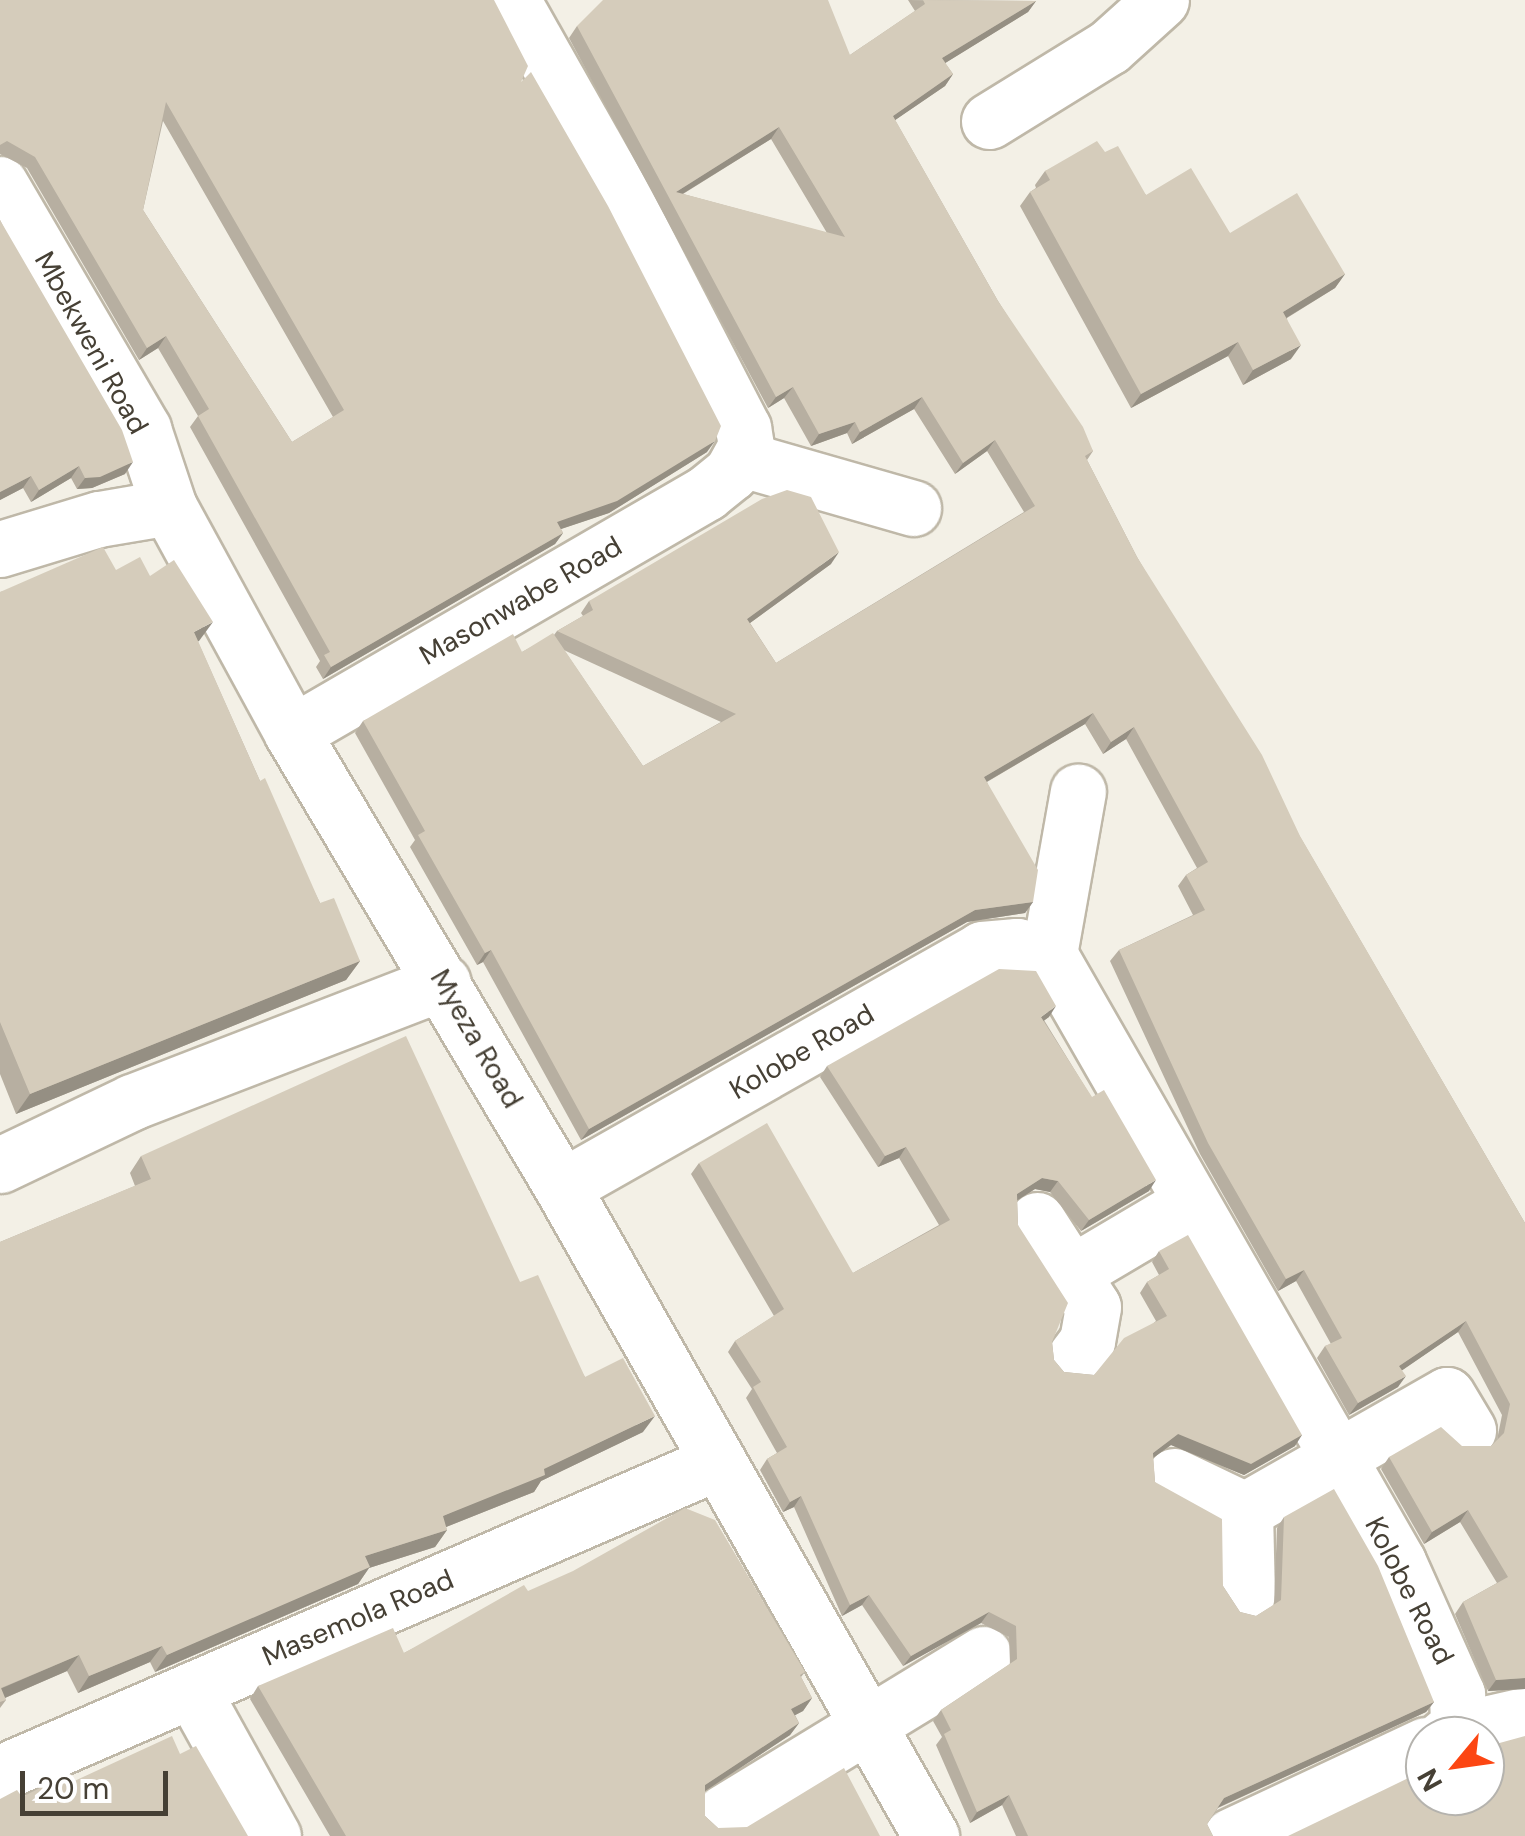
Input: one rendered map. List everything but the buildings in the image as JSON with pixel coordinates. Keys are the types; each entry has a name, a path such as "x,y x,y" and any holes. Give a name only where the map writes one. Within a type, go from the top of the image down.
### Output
{"street":[{"path":"512,0 743,428 742,460 913,508"},
{"path":"989,121 1109,47 1162,0"},
{"name":"Mbekweni Road","path":"3,197 142,429 170,507"},
{"name":"Masonwabe Road","path":"292,733 706,493 742,460"},
{"path":"0,549 99,519 170,507"},
{"name":"Myeza Road","path":"170,507 292,733 562,1187 715,1463 932,1836"},
{"path":"1050,954 1078,792"},
{"name":"Kolobe Road","path":"562,1187 982,948 1017,946 1050,954 1338,1460 1450,1667 1445,1716"},
{"path":"0,1165 132,1102 442,982"},
{"path":"1075,1272 1190,1203"},
{"path":"1036,1220 1075,1272 1093,1307 1087,1342 1075,1357"},
{"path":"1245,1510 1449,1398"},
{"name":"Masemola Road","path":"0,1773 715,1463"},
{"path":"1174,1476 1245,1510"},
{"path":"1245,1510 1247,1595"},
{"path":"723,1813 982,1654"},
{"path":"192,1690 273,1836"},
{"path":"1231,1836 1405,1755"}]}
